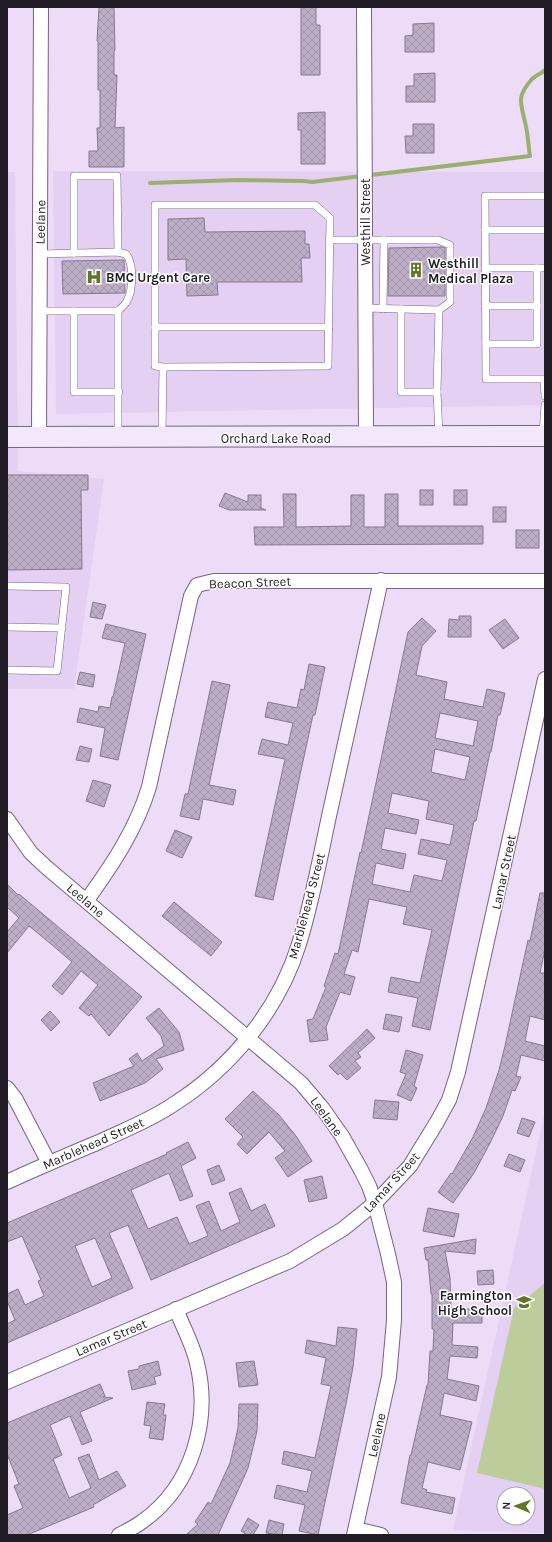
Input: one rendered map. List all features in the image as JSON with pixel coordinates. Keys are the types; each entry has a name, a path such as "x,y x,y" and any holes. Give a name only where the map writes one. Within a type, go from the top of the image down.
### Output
{"main road":[{"name":"Orchard Lake Road","path":"7,438 544,437"}],"street":[{"name":"Leelane","path":"38,437 41,7"},
{"name":"Westhill Street","path":"364,7 366,438"},
{"name":"Marblehead Street","path":"7,1182 127,1129 174,1104 214,1074 231,1058 248,1038 276,996 299,944 313,888 381,580"},
{"name":"Beacon Street","path":"87,900 110,869 143,809 149,788 191,596 197,585 214,581 545,581"},
{"name":"Lamar Street","path":"7,1382 290,1261 343,1229 375,1203 410,1166 425,1143 449,1100 458,1072 545,679"},
{"name":"Leelane","path":"7,819 31,853 301,1083 323,1109 361,1170 375,1203 388,1254 394,1282 394,1320 389,1377 355,1532"},
{"path":"7,1088 15,1098 49,1163"},
{"path":"119,1535 144,1520 171,1494 188,1467 198,1438 201,1410 200,1374 191,1345 176,1309"},
{"path":"355,1532 381,1535"}],"lane":[{"path":"74,253 74,176 118,176 118,252"},
{"path":"545,196 485,196 486,379 544,379 545,396"},
{"path":"156,205 315,205 330,218 328,366 155,366 155,327 156,205"},
{"path":"485,230 545,230"},
{"path":"329,240 438,240 450,245 450,302 439,310 365,308"},
{"path":"383,309 384,240"},
{"path":"40,254 118,252 126,254 131,261 131,287 127,301 118,311 119,392 117,438"},
{"path":"485,268 545,268"},
{"path":"486,344 537,344 537,268"},
{"path":"486,306 537,306"},
{"path":"401,309 401,392 437,392"},
{"path":"439,310 437,392 439,437"},
{"path":"39,311 118,311"},
{"path":"74,311 74,392 119,392"},
{"path":"155,327 329,327"},
{"path":"162,438 163,367"},
{"path":"544,437 545,405"},
{"path":"7,586 66,587 57,671 7,670"},
{"path":"7,628 62,628"}],"shaded area":[{"path":"53,171 545,172 545,405 56,414"},
{"path":"7,172 15,172 18,471 104,479 74,689 7,689"},
{"name":"Farmington High School","path":"545,1111 545,1533 453,1530"}],"green space":[{"path":"545,1283 545,1489 477,1473 514,1308"}],"building":[{"path":"99,7 114,7 114,75 117,75 115,128 124,127 124,167 89,167 89,151 98,151 97,128 100,128 100,90 98,90 97,41"},
{"path":"301,7 316,7 316,25 320,25 320,75 301,75"},
{"path":"434,23 434,52 405,52 405,36 413,35 413,24"},
{"path":"435,73 435,102 406,102 406,86 414,86 414,74"},
{"path":"325,112 325,164 301,164 301,130 298,130 298,113"},
{"path":"413,124 434,124 434,153 406,153 405,136 413,136"},
{"path":"204,218 205,232 305,231 305,244 309,244 310,258 301,258 302,282 217,282 218,295 187,296 186,259 168,260 168,219"},
{"name":"Westhill Medical Plaza","path":"389,248 445,248 445,296 388,296"},
{"name":"BMC Urgent Care","path":"124,260 125,293 63,294 62,261"},
{"path":"7,475 88,475 88,490 81,490 82,569 7,570"},
{"path":"420,490 433,490 433,505 420,505"},
{"path":"454,490 467,490 467,505 454,505"},
{"path":"225,493 248,502 248,495 261,495 261,508 266,510 229,510 219,506"},
{"path":"283,494 296,494 296,527 351,526 351,495 364,495 364,527 385,527 385,494 398,494 398,526 483,526 483,544 255,545 254,527 284,527"},
{"path":"493,507 506,507 506,522 493,522"},
{"path":"516,530 539,530 539,548 516,548"},
{"path":"93,602 106,605 102,619 90,617"},
{"path":"459,616 471,616 471,637 448,637 449,619 459,620"},
{"path":"422,618 436,631 422,646 416,675 447,682 444,699 483,707 487,689 505,693 500,715 498,715 476,821 474,821 430,1030 412,1026 418,998 388,992 391,977 420,983 432,930 403,924 407,907 369,899 358,952 352,950 344,974 355,977 350,995 340,992 326,1027 328,1040 310,1042 307,1020 313,1019 326,987 324,986 335,953 338,954 408,632","holes":["440,713 478,721 473,746 435,738","435,749 470,757 465,780 431,772","392,793 429,801 426,819 454,825 450,845 421,839 418,854 447,860 442,881 414,875 410,892 372,884 376,863 403,869 406,854 381,849 385,828 416,834 419,820 388,813"]},
{"path":"505,619 519,638 503,649 489,630"},
{"path":"106,624 146,634 118,760 100,756 105,728 77,722 80,708 98,712 99,706 110,708 125,643 102,638"},
{"path":"309,664 325,667 315,715 313,715 273,900 255,896 285,759 258,754 262,739 288,745 293,723 265,717 268,702 297,708 301,689 304,690"},
{"path":"80,672 95,675 93,687 77,684"},
{"path":"212,681 230,685 209,785 236,790 233,805 203,799 199,820 180,816 185,794 188,794"},
{"path":"80,746 92,749 89,762 76,760"},
{"path":"93,780 111,785 104,807 86,801"},
{"path":"175,830 192,837 182,858 166,851"},
{"path":"7,884 18,895 19,894 142,997 109,1036 91,1014 89,1016 79,1008 98,985 81,971 62,995 52,986 72,962 29,926 7,953 7,932 19,918 7,907"},
{"path":"540,893 545,893 545,949 540,973 545,973 545,1020 530,1016 525,1041 545,1046 545,1061 521,1055 516,1076 521,1077 515,1091 512,1090 503,1116 474,1173 453,1203 438,1192 451,1173 452,1174 473,1137 486,1108 499,1070"},
{"path":"174,902 222,942 211,956 162,916"},
{"path":"159,1008 179,1032 184,1050 156,1059 163,1069 145,1083 100,1101 93,1083 134,1066 129,1059 137,1053 142,1061 164,1046 161,1036 146,1018"},
{"path":"50,1011 60,1022 51,1031 41,1020"},
{"path":"386,1014 402,1017 399,1032 383,1029"},
{"path":"367,1029 375,1038 358,1053 361,1057 355,1061 361,1068 347,1080 340,1073 338,1075 329,1066"},
{"path":"406,1050 423,1055 414,1086 417,1088 411,1101 397,1095 406,1074 400,1072"},
{"path":"253,1091 279,1115 296,1136 312,1161 288,1177 275,1158 285,1151 269,1132 247,1154 237,1144 243,1137 225,1119"},
{"path":"375,1100 399,1102 397,1120 373,1118"},
{"path":"522,1118 535,1122 529,1137 517,1133"},
{"path":"188,1142 196,1158 181,1166 193,1196 180,1201 169,1173 131,1190 148,1229 177,1217 189,1244 208,1236 196,1206 209,1201 221,1231 240,1222 229,1193 241,1188 251,1211 265,1204 275,1226 151,1280 128,1225 109,1233 133,1288 7,1343 7,1324 15,1320 7,1301 7,1294 18,1289 25,1305 44,1296 38,1281 41,1280 22,1236 7,1242 7,1223 167,1154 166,1153","holes":["95,1238 112,1278 92,1287 75,1246"]},
{"path":"509,1154 525,1160 520,1172 504,1166"},
{"path":"219,1165 225,1180 212,1185 207,1170"},
{"path":"322,1176 327,1198 309,1202 304,1180"},
{"path":"428,1208 459,1214 454,1237 423,1231"},
{"path":"476,1239 475,1254 445,1251 450,1278 451,1309 482,1309 482,1323 453,1323 452,1345 478,1347 477,1358 450,1356 447,1379 479,1386 476,1401 444,1393 440,1415 472,1422 460,1470 428,1462 422,1488 427,1490 426,1492 455,1498 452,1514 401,1503 410,1455 428,1385 430,1351 433,1351 434,1329 432,1329 432,1294 428,1260 426,1260 424,1248"},
{"path":"493,1270 494,1284 478,1285 477,1271"},
{"path":"338,1327 357,1329 353,1367 346,1404 318,1535 299,1531 305,1505 274,1498 277,1485 307,1492 312,1471 282,1464 284,1451 315,1458 331,1386 321,1384 326,1358 305,1353 307,1340 336,1346"},
{"path":"158,1361 161,1375 154,1377 156,1384 132,1390 128,1371 139,1369 139,1366"},
{"path":"254,1361 258,1385 239,1387 236,1363"},
{"path":"100,1384 105,1396 103,1397 113,1398 80,1412 92,1441 82,1445 70,1416 50,1425 62,1455 53,1459 69,1498 91,1488 78,1458 89,1454 99,1480 117,1471 126,1486 93,1505 94,1507 27,1535 7,1535 7,1515 23,1508 14,1486 19,1484 7,1454 7,1423"},
{"path":"147,1402 165,1404 163,1415 166,1415 163,1440 149,1438 151,1426 144,1425"},
{"path":"239,1404 258,1404 257,1431 248,1468 218,1535 186,1535 198,1524 195,1522 208,1502 211,1504 230,1463 238,1428"},
{"path":"248,1518 259,1525 253,1535 247,1535 241,1531"},
{"path":"269,1520 284,1524 282,1535 266,1533"}],"waterway":[{"path":"150,183 237,180 312,182 530,156 521,99 527,85 532,79 545,70"}],"place":[{"name":"Westhill Medical Plaza","path":"416,270"},
{"name":"BMC Urgent Care","path":"94,277"},
{"name":"Farmington High School","path":"524,1302"}]}
